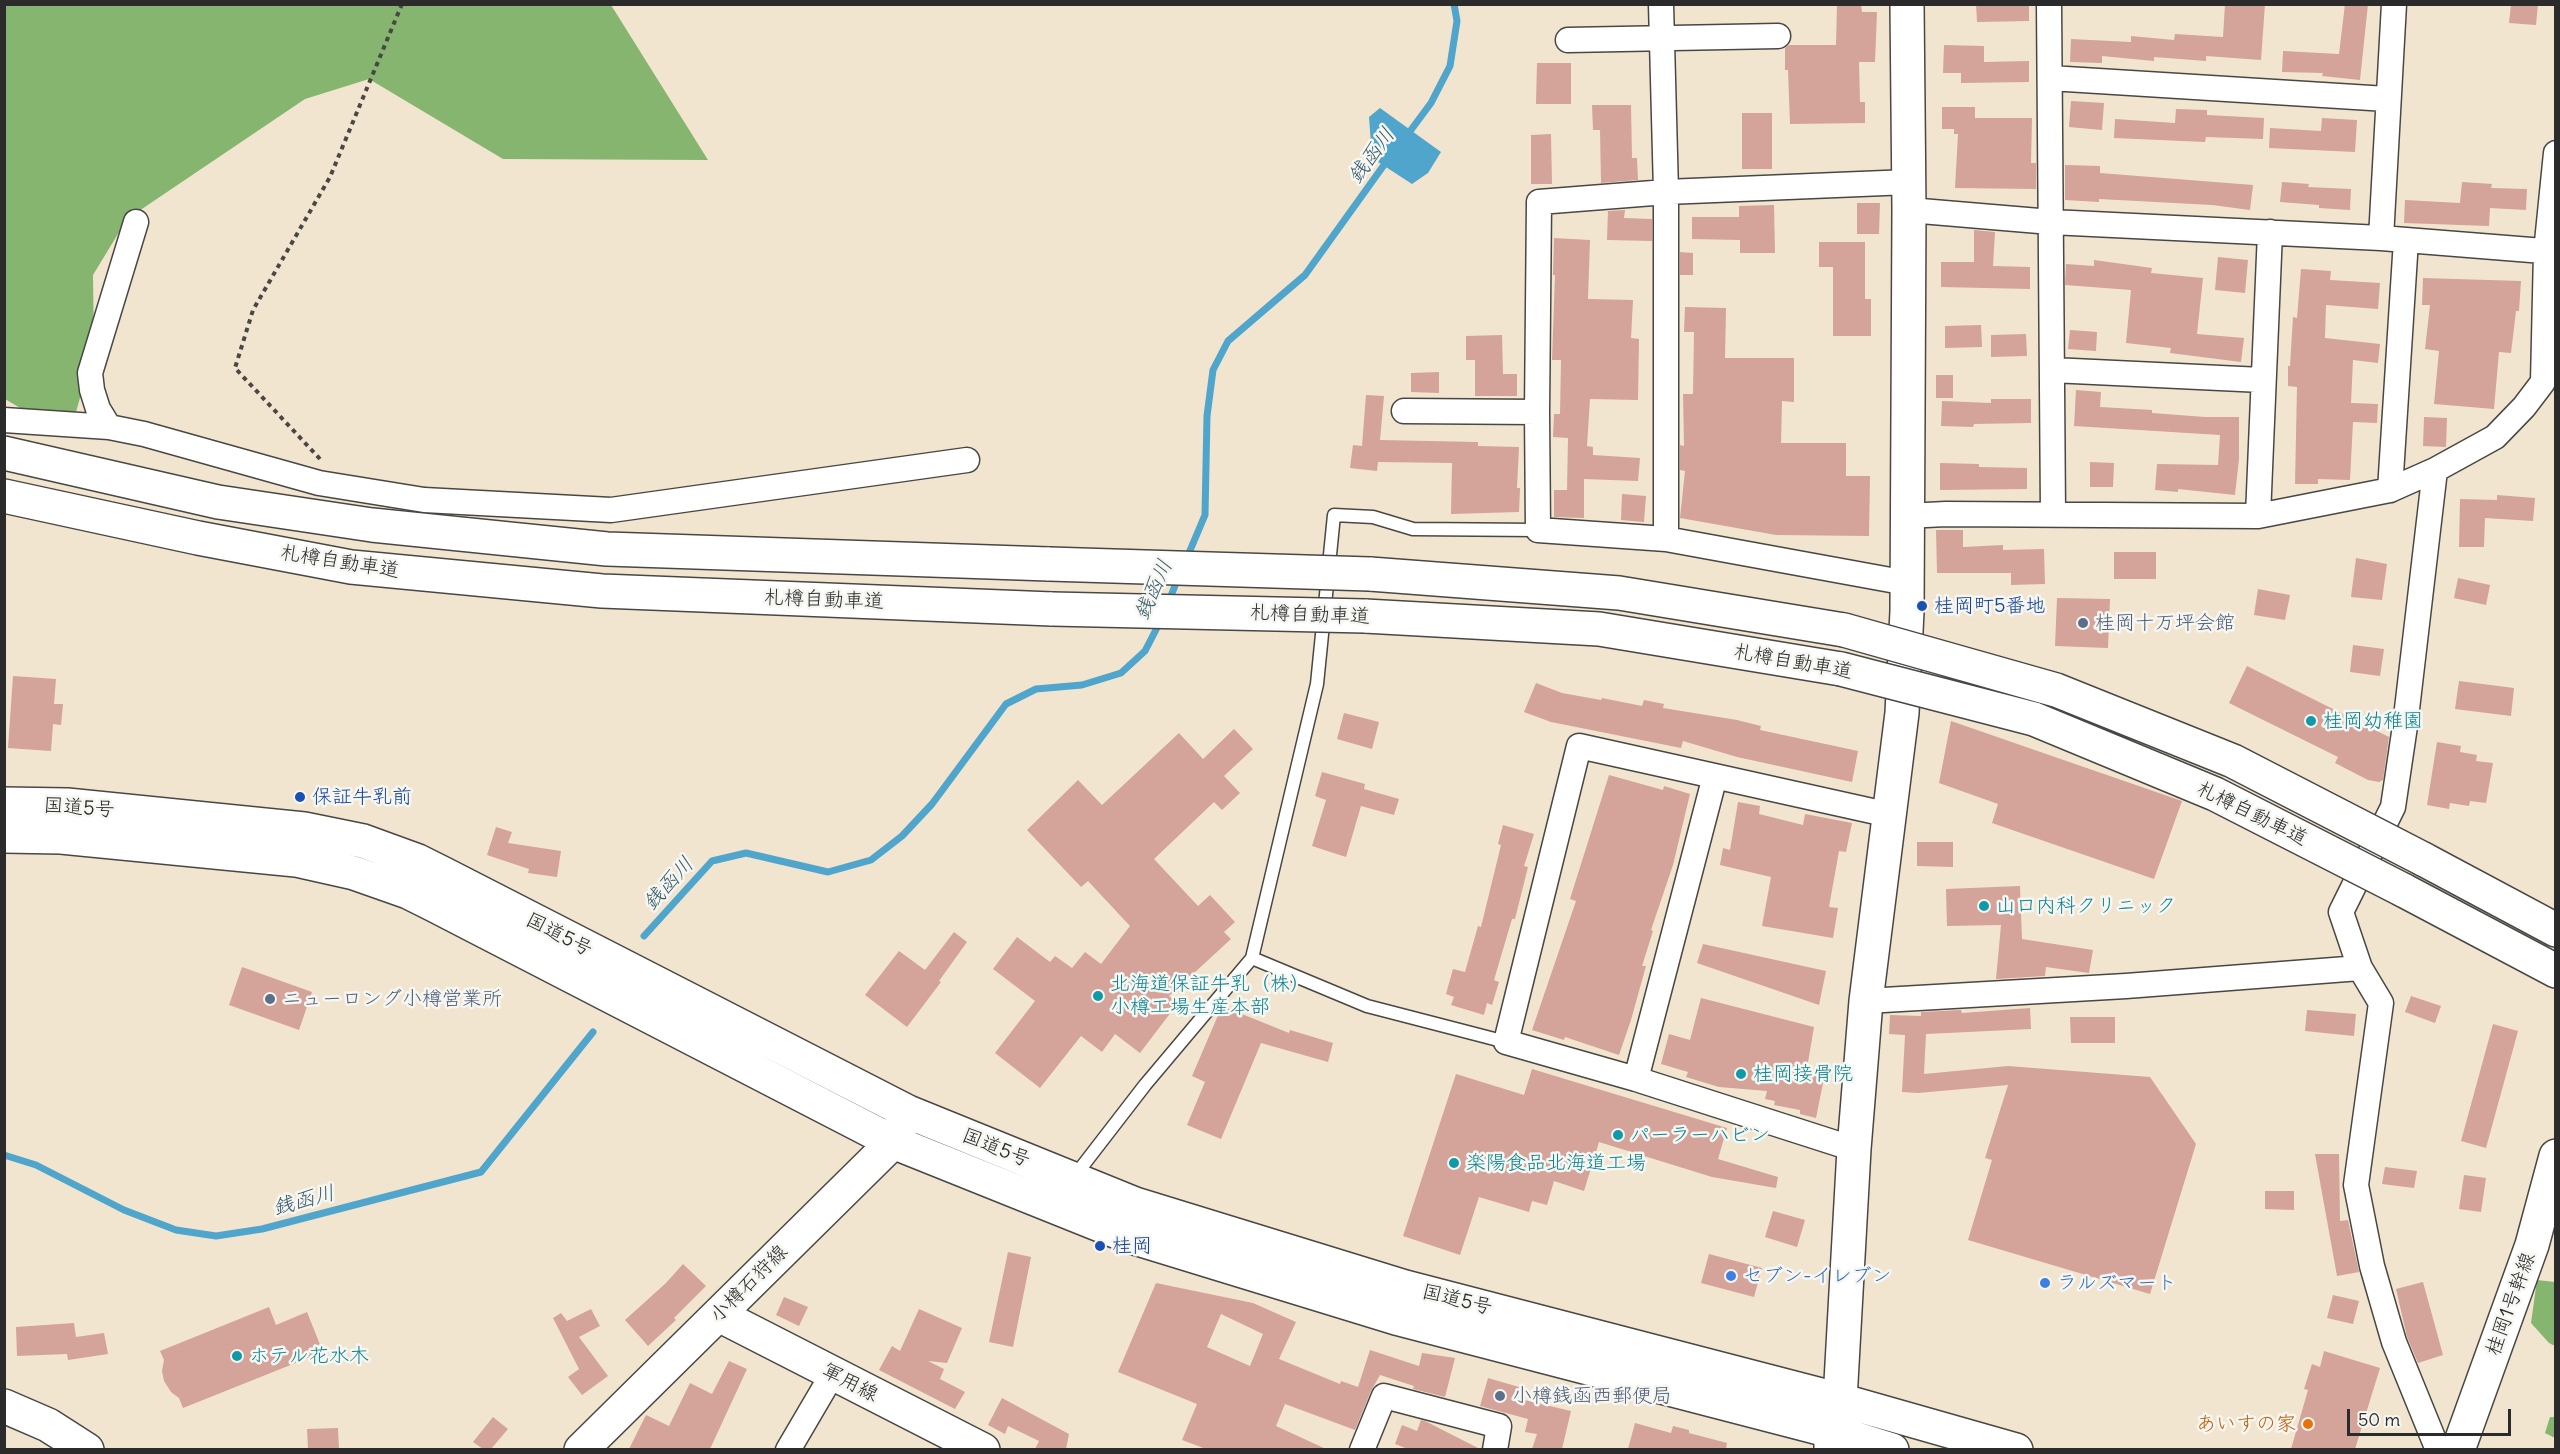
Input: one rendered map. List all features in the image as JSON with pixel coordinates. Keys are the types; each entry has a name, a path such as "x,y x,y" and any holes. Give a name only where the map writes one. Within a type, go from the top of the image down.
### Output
{"main road":[{"path":"1831,1440 1840,1400 1854,1149 1866,1001 1902,713 1907,583 1909,196 1907,4"},
{"name":"札樽自動車道","path":"4,453 218,502 372,525 607,549 1370,574 1619,592 1844,630 2056,690 2233,761 2556,930"},
{"name":"札樽自動車道","path":"4,496 198,538 351,567 602,591 1052,609 1365,616 1599,629 1841,669 2034,719 2215,794 2556,971"},
{"name":"国道5号","path":"4,804 67,805 304,829 334,834 391,850 444,874 908,1112 1135,1204 1405,1287 1840,1400 2016,1449"},
{"name":"国道5号","path":"4,836 61,837 296,860 382,882 434,905 893,1142 1125,1235 1396,1318 1831,1440 1892,1449"},
{"name":"小樽石狩線","path":"581,1449 893,1142 908,1112"},
{"name":"桂岡1号幹線","path":"2458,1449 2532,1245 2556,1155"},
{"name":"軍用線","path":"718,1315 832,1375 983,1449"},
{"path":"4,1406 48,1425 87,1449"}],"street":[{"path":"1661,4 1666,192 1666,539"},
{"path":"2049,4 2053,514"},
{"path":"2381,238 2394,4"},
{"path":"1568,40 1778,36"},
{"path":"2050,78 2387,99"},
{"path":"1906,516 2053,514 2258,516 2390,490 2435,470 2494,437 2524,407 2543,382 2556,153"},
{"path":"1907,583 1666,539 1538,530 1539,202 1666,192 1909,196 2051,222 2381,238 2551,252"},
{"path":"109,427 98,409 90,373 136,222"},
{"path":"2258,516 2270,232"},
{"path":"2390,490 2406,240"},
{"path":"2052,370 2262,380"},
{"path":"1404,411 1537,412"},
{"path":"4,420 109,427 144,434 319,483 424,500 611,510 967,460"},
{"path":"2435,470 2405,726 2393,807 2341,912 2360,968 2381,1003 2356,1185 2372,1266 2394,1342 2438,1449"},
{"path":"1854,1149 1636,1079 1506,1042 1579,746 1890,815"},
{"path":"1636,1079 1715,776"},
{"path":"1866,1001 2126,986 2360,968"},
{"path":"788,1449 832,1375"},
{"path":"1362,1449 1384,1396 1499,1426 1495,1449"}],"lane":[{"path":"1073,1179 1145,1084 1252,958 1317,684 1334,515 1373,517 1413,529 1538,530"},
{"path":"1252,958 1367,1006 1506,1042"}],"path":[{"path":"347,488 235,368 253,310 330,177 402,4"}],"green space":[{"path":"5,5 611,5 708,160 503,159 369,79 305,99 127,219 93,275 94,348 69,437 5,399"},
{"path":"2537,1280 2555,1282 2555,1346 2549,1343 2531,1323"},
{"path":"2550,1417 2555,1417 2555,1438 2545,1433"}],"water":[{"path":"1380,108 1441,152 1428,173 1412,184 1372,158 1369,117"}],"building":[{"path":"1837,4 1861,4 1862,12 1877,12 1875,62 1859,62 1860,102 1865,102 1865,123 1790,124 1785,48 1789,45 1836,45"},
{"path":"1976,4 2029,4 2029,21 1977,22"},
{"path":"2225,4 2265,4 2261,60 2206,56 2206,61 2154,57 2154,61 2102,56 2102,63 2070,62 2071,39 2131,42 2131,36 2174,40 2175,34 2223,37"},
{"path":"2345,4 2368,4 2360,80 2322,76 2323,73 2282,72 2283,51 2339,54"},
{"path":"2511,4 2538,4 2536,25 2509,23"},
{"path":"1944,45 1984,46 1984,62 2029,61 2029,82 1961,83 1961,73 1943,73"},
{"path":"1537,63 1571,63 1571,104 1536,104"},
{"path":"2071,101 2104,103 2102,130 2069,127"},
{"path":"1592,105 1631,105 1632,158 1637,158 1638,180 1601,183 1600,130 1593,130"},
{"path":"1942,107 1975,107 1975,118 2032,118 2031,163 2036,163 2036,189 1955,188 1958,134 1954,134 1954,129 1942,129"},
{"path":"2176,109 2207,110 2207,115 2264,118 2263,139 2206,137 2205,142 2114,138 2115,119 2175,123"},
{"path":"1742,113 1772,113 1772,169 1742,169"},
{"path":"2322,118 2357,120 2355,152 2269,148 2270,128 2321,131"},
{"path":"1551,134 1552,184 1531,184 1531,135"},
{"path":"2065,165 2100,166 2100,173 2253,185 2250,210 2212,205 2099,199 2099,202 2065,200"},
{"path":"2282,182 2309,184 2308,187 2351,189 2350,210 2280,202"},
{"path":"2462,182 2492,184 2491,188 2527,189 2526,210 2490,208 2489,226 2404,223 2405,200 2460,203"},
{"path":"1857,203 1880,203 1879,234 1857,234"},
{"path":"1774,205 1775,253 1740,253 1740,240 1692,239 1692,217 1739,217 1739,206"},
{"path":"1625,210 1624,218 1652,219 1652,241 1607,240 1608,211"},
{"path":"1974,230 1995,232 1993,266 2030,267 2030,289 1941,287 1941,262 1974,262"},
{"path":"1554,238 1590,240 1588,299 1633,300 1631,338 1639,339 1638,400 1590,399 1587,446 1593,447 1593,455 1640,458 1638,481 1584,479 1584,518 1554,517 1554,490 1567,490 1568,438 1553,437 1554,414 1560,414 1561,360 1552,360"},
{"path":"1819,242 1865,242 1865,299 1871,299 1871,336 1833,336 1833,267 1819,267"},
{"path":"1680,252 1693,253 1693,275 1680,275"},
{"path":"2218,257 2248,260 2245,293 2215,290"},
{"path":"2094,260 2152,268 2151,273 2203,278 2197,334 2244,338 2241,362 2170,353 2171,348 2126,343 2131,290 2065,285 2066,264 2094,266"},
{"path":"2301,269 2331,271 2330,280 2380,283 2378,309 2326,305 2325,338 2380,344 2378,363 2353,360 2351,403 2378,404 2377,423 2353,422 2350,480 2318,479 2318,484 2295,484 2297,387 2288,386 2288,366 2290,366 2293,317 2297,318"},
{"path":"2423,278 2521,281 2519,311 2516,311 2511,353 2499,352 2494,409 2434,404 2439,351 2425,349 2430,305 2422,305"},
{"path":"1685,307 1726,308 1725,358 1794,358 1794,402 1782,401 1781,443 1846,443 1846,476 1870,476 1869,536 1776,535 1680,518 1685,471 1680,470 1680,445 1684,446 1683,394 1693,394 1694,332 1684,332"},
{"path":"1981,325 1982,347 1945,348 1945,326"},
{"path":"2070,330 2097,332 2096,351 2068,349"},
{"path":"2026,334 2027,356 1991,357 1991,335"},
{"path":"1502,335 1503,374 1517,374 1517,396 1475,396 1475,360 1466,360 1466,336"},
{"path":"1439,372 1439,393 1411,392 1411,373"},
{"path":"1936,375 1953,375 1953,398 1936,398"},
{"path":"2076,390 2101,392 2100,407 2152,410 2152,413 2205,417 2239,417 2239,459 2235,495 2178,489 2178,492 2155,490 2157,464 2218,465 2220,435 2074,426"},
{"path":"1366,395 1384,396 1380,440 1478,442 1478,446 1519,447 1517,488 1520,488 1519,512 1451,514 1452,463 1378,462 1377,471 1350,468 1353,445 1362,446"},
{"path":"1991,399 2031,399 2031,423 1974,424 1973,427 1941,426 1942,401 1991,403"},
{"path":"2424,417 2447,418 2446,447 2423,446"},
{"path":"2090,462 2114,463 2113,487 2090,487"},
{"path":"1940,463 2027,468 2027,489 1940,490"},
{"path":"1622,494 1646,496 1644,522 1621,520"},
{"path":"2497,495 2535,498 2533,521 2485,518 2484,547 2459,547 2460,499 2497,500"},
{"path":"1936,530 1963,530 1963,547 2003,545 2003,550 2044,549 2045,584 2011,585 2011,573 1937,573"},
{"path":"2114,552 2156,552 2156,579 2114,579"},
{"path":"2356,558 2387,564 2382,600 2351,597"},
{"path":"2458,578 2490,585 2486,605 2454,598"},
{"path":"2258,589 2290,595 2285,620 2254,615"},
{"name":"桂岡十万坪会館","path":"2057,598 2110,599 2108,648 2055,646"},
{"path":"2353,645 2384,649 2380,676 2350,672"},
{"name":"桂岡幼稚園","path":"2247,666 2389,737 2383,780 2379,782 2368,780 2335,763 2338,757 2229,703"},
{"path":"13,676 56,679 54,704 63,704 61,725 53,724 51,751 8,748"},
{"path":"2459,681 2514,688 2511,716 2455,709"},
{"path":"1536,683 1562,693 1601,700 1602,698 1642,706 1644,700 1664,704 1663,708 1737,720 1761,726 1760,730 1858,751 1852,782 1737,757 1683,741 1681,748 1551,722 1524,712"},
{"path":"1344,713 1379,722 1372,749 1337,739"},
{"path":"1951,721 2182,801 2154,879 1992,823 1998,804 1939,783"},
{"path":"1234,729 1253,749 1224,776 1240,793 1222,810 1214,802 1154,859 1198,906 1210,895 1235,922 1224,932 1231,939 1169,996 1178,1003 1140,1053 1115,1034 1102,1052 1081,1036 1040,1088 995,1053 1035,1001 993,969 1017,937 1050,962 1055,956 1072,968 1085,952 1101,964 1130,926 1088,881 1081,887 1027,830 1078,780 1102,805 1179,733 1203,759"},
{"path":"2437,742 2461,746 2460,752 2477,755 2476,761 2493,763 2486,803 2470,801 2469,806 2450,803 2449,809 2427,805"},
{"path":"1322,772 1365,784 1364,789 1399,799 1394,815 1361,806 1346,857 1312,846 1326,800 1315,796"},
{"path":"1609,775 1663,790 1664,786 1690,794 1673,865 1651,930 1653,931 1642,966 1646,966 1619,1055 1565,1037 1564,1040 1532,1030 1576,901 1570,899"},
{"path":"1738,802 1760,806 1759,814 1803,825 1805,814 1852,823 1846,852 1839,851 1829,907 1838,908 1833,938 1762,926 1771,877 1720,865 1723,848 1730,850"},
{"path":"1503,825 1534,834 1524,866 1528,867 1515,919 1512,919 1494,980 1499,982 1492,1005 1487,1003 1484,1015 1451,1005 1454,997 1446,994 1453,969 1465,972 1478,926 1481,927 1501,845 1498,844"},
{"path":"496,827 512,832 508,843 561,851 557,877 528,873 529,869 487,855"},
{"path":"1917,842 1953,842 1953,867 1917,866"},
{"path":"2020,886 2022,939 2093,950 2089,973 2046,967 2045,976 1996,979 2001,925 1947,926 1946,889"},
{"path":"954,932 967,942 939,981 941,982 907,1027 865,995 899,951 925,970"},
{"path":"1703,944 1826,971 1819,1005 1697,963"},
{"name":"ニューロング小樽営業所","path":"242,967 312,992 299,1030 229,1005"},
{"path":"2411,996 2441,1006 2435,1023 2405,1012"},
{"path":"1701,998 1814,1027 1806,1074 1824,1078 1816,1118 1800,1114 1800,1110 1774,1105 1775,1101 1765,1099 1767,1091 1719,1087 1686,1077 1688,1072 1661,1064 1669,1034 1690,1040"},
{"path":"1222,1006 1289,1033 1290,1030 1333,1043 1328,1062 1261,1043 1221,1139 1187,1125 1205,1082 1192,1076"},
{"path":"2030,1008 2031,1029 1926,1034 1924,1074 2008,1066 2150,1077 2196,1144 2150,1294 1968,1240 1992,1160 1985,1158 2008,1085 1918,1093 1902,1092 1905,1035 1889,1034 1890,1015 1921,1016 1921,1012 1961,1010 1962,1013"},
{"path":"2307,1010 2356,1014 2354,1036 2305,1031"},
{"path":"2070,1017 2115,1017 2115,1043 2071,1043"},
{"path":"2493,1024 2518,1031 2486,1148 2461,1141"},
{"path":"1532,1069 1727,1128 1718,1159 1778,1177 1776,1188 1712,1177 1599,1142 1584,1191 1554,1181 1547,1205 1532,1201 1529,1212 1479,1197 1460,1255 1403,1236 1456,1074 1524,1095"},
{"path":"2315,1154 2339,1154 2340,1221 2348,1220 2359,1272 2337,1276"},
{"path":"2385,1167 2417,1171 2414,1188 2382,1184"},
{"path":"2464,1175 2486,1178 2481,1212 2459,1209"},
{"path":"2265,1191 2294,1191 2294,1210 2265,1209"},
{"path":"1773,1211 1805,1220 1797,1247 1765,1237"},
{"path":"1008,1252 1031,1257 1013,1347 989,1342"},
{"name":"セブン-イレブン","path":"1709,1254 1762,1268 1754,1297 1701,1283"},
{"path":"683,1264 706,1286 674,1318 676,1320 648,1346 625,1320 666,1283"},
{"path":"2423,1282 2443,1355 2418,1363 2407,1337 2396,1289"},
{"path":"1156,1283 1253,1303 1296,1322 1279,1359 1340,1384 1341,1381 1358,1387 1370,1350 1419,1366 1422,1353 1455,1358 1445,1397 1413,1389 1414,1386 1380,1375 1355,1430 1285,1404 1276,1426 1326,1449 1206,1449 1182,1440 1197,1404 1118,1372","holes":["1221,1314 1263,1334 1250,1366 1207,1347"]},
{"path":"2333,1295 2359,1301 2353,1324 2327,1318"},
{"path":"784,1297 808,1307 799,1326 776,1315"},
{"name":"ホテル花水木","path":"269,1307 276,1325 307,1312 323,1352 183,1408 179,1398 171,1392 164,1381 162,1371 164,1360 160,1351"},
{"path":"591,1309 600,1326 579,1337 608,1376 582,1395 568,1377 579,1369 553,1318 561,1313 567,1321"},
{"path":"919,1309 962,1328 947,1363 928,1361 944,1369 940,1379 965,1392 955,1409 879,1370 892,1346 900,1351"},
{"path":"74,1323 76,1337 104,1333 108,1354 68,1360 67,1354 17,1356 16,1327"},
{"path":"2324,1351 2380,1368 2355,1449 2291,1449 2308,1390 2304,1389 2312,1364 2320,1367"},
{"path":"729,1361 747,1369 710,1449 629,1449 646,1415 669,1426 690,1383 712,1394"},
{"path":"1488,1378 1519,1387 1516,1398 1571,1411 1562,1449 1532,1449 1537,1434 1525,1432 1528,1419 1480,1406"},
{"path":"1002,1398 1069,1434 1066,1449 1035,1449 1039,1441 1008,1426 1005,1434 988,1425"},
{"path":"493,1417 508,1429 491,1449 483,1449 473,1442"},
{"path":"1421,1420 1480,1449 1408,1449 1395,1444 1402,1425 1417,1431"},
{"path":"1635,1423 1671,1433 1673,1426 1689,1430 1689,1433 1727,1443 1726,1449 1628,1449"},
{"path":"338,1428 339,1449 308,1449 307,1429"}],"waterway":[{"name":"銭函川","path":"1405,138 1431,103 1450,66 1457,21 1454,4"},
{"name":"銭函川","path":"1186,560 1205,515 1207,416 1213,370 1228,341 1305,275 1389,158"},
{"name":"銭函川","path":"1169,601 1178,578"},
{"name":"銭函川","path":"644,936 712,861 746,853 828,872 871,860 902,836 932,804 1006,704 1036,689 1082,685 1121,673 1145,651 1161,620"},
{"name":"銭函川","path":"4,1155 36,1165 124,1210 176,1230 216,1236 262,1229 481,1172 593,1032"}],"place":[{"name":"桂岡町5番地","path":"1922,606"},
{"name":"桂岡十万坪会館","path":"2083,623"},
{"name":"桂岡幼稚園","path":"2311,721"},
{"name":"保証牛乳前","path":"300,797"},
{"name":"山口内科クリニック","path":"1984,906"},
{"name":"北海道保証牛乳（株） 小樽工場生産本部","path":"1098,996"},
{"name":"ニューロング小樽営業所","path":"270,999"},
{"name":"桂岡接骨院","path":"1741,1074"},
{"name":"パーラーハビン","path":"1618,1135"},
{"name":"楽陽食品北海道工場","path":"1454,1163"},
{"name":"桂岡","path":"1100,1246"},
{"name":"セブン-イレブン","path":"1731,1276"},
{"name":"ラルズマート","path":"2045,1283"},
{"name":"ホテル花水木","path":"237,1356"},
{"name":"小樽銭函西郵便局","path":"1500,1396"},
{"name":"あいすの家","path":"2308,1424"}]}
